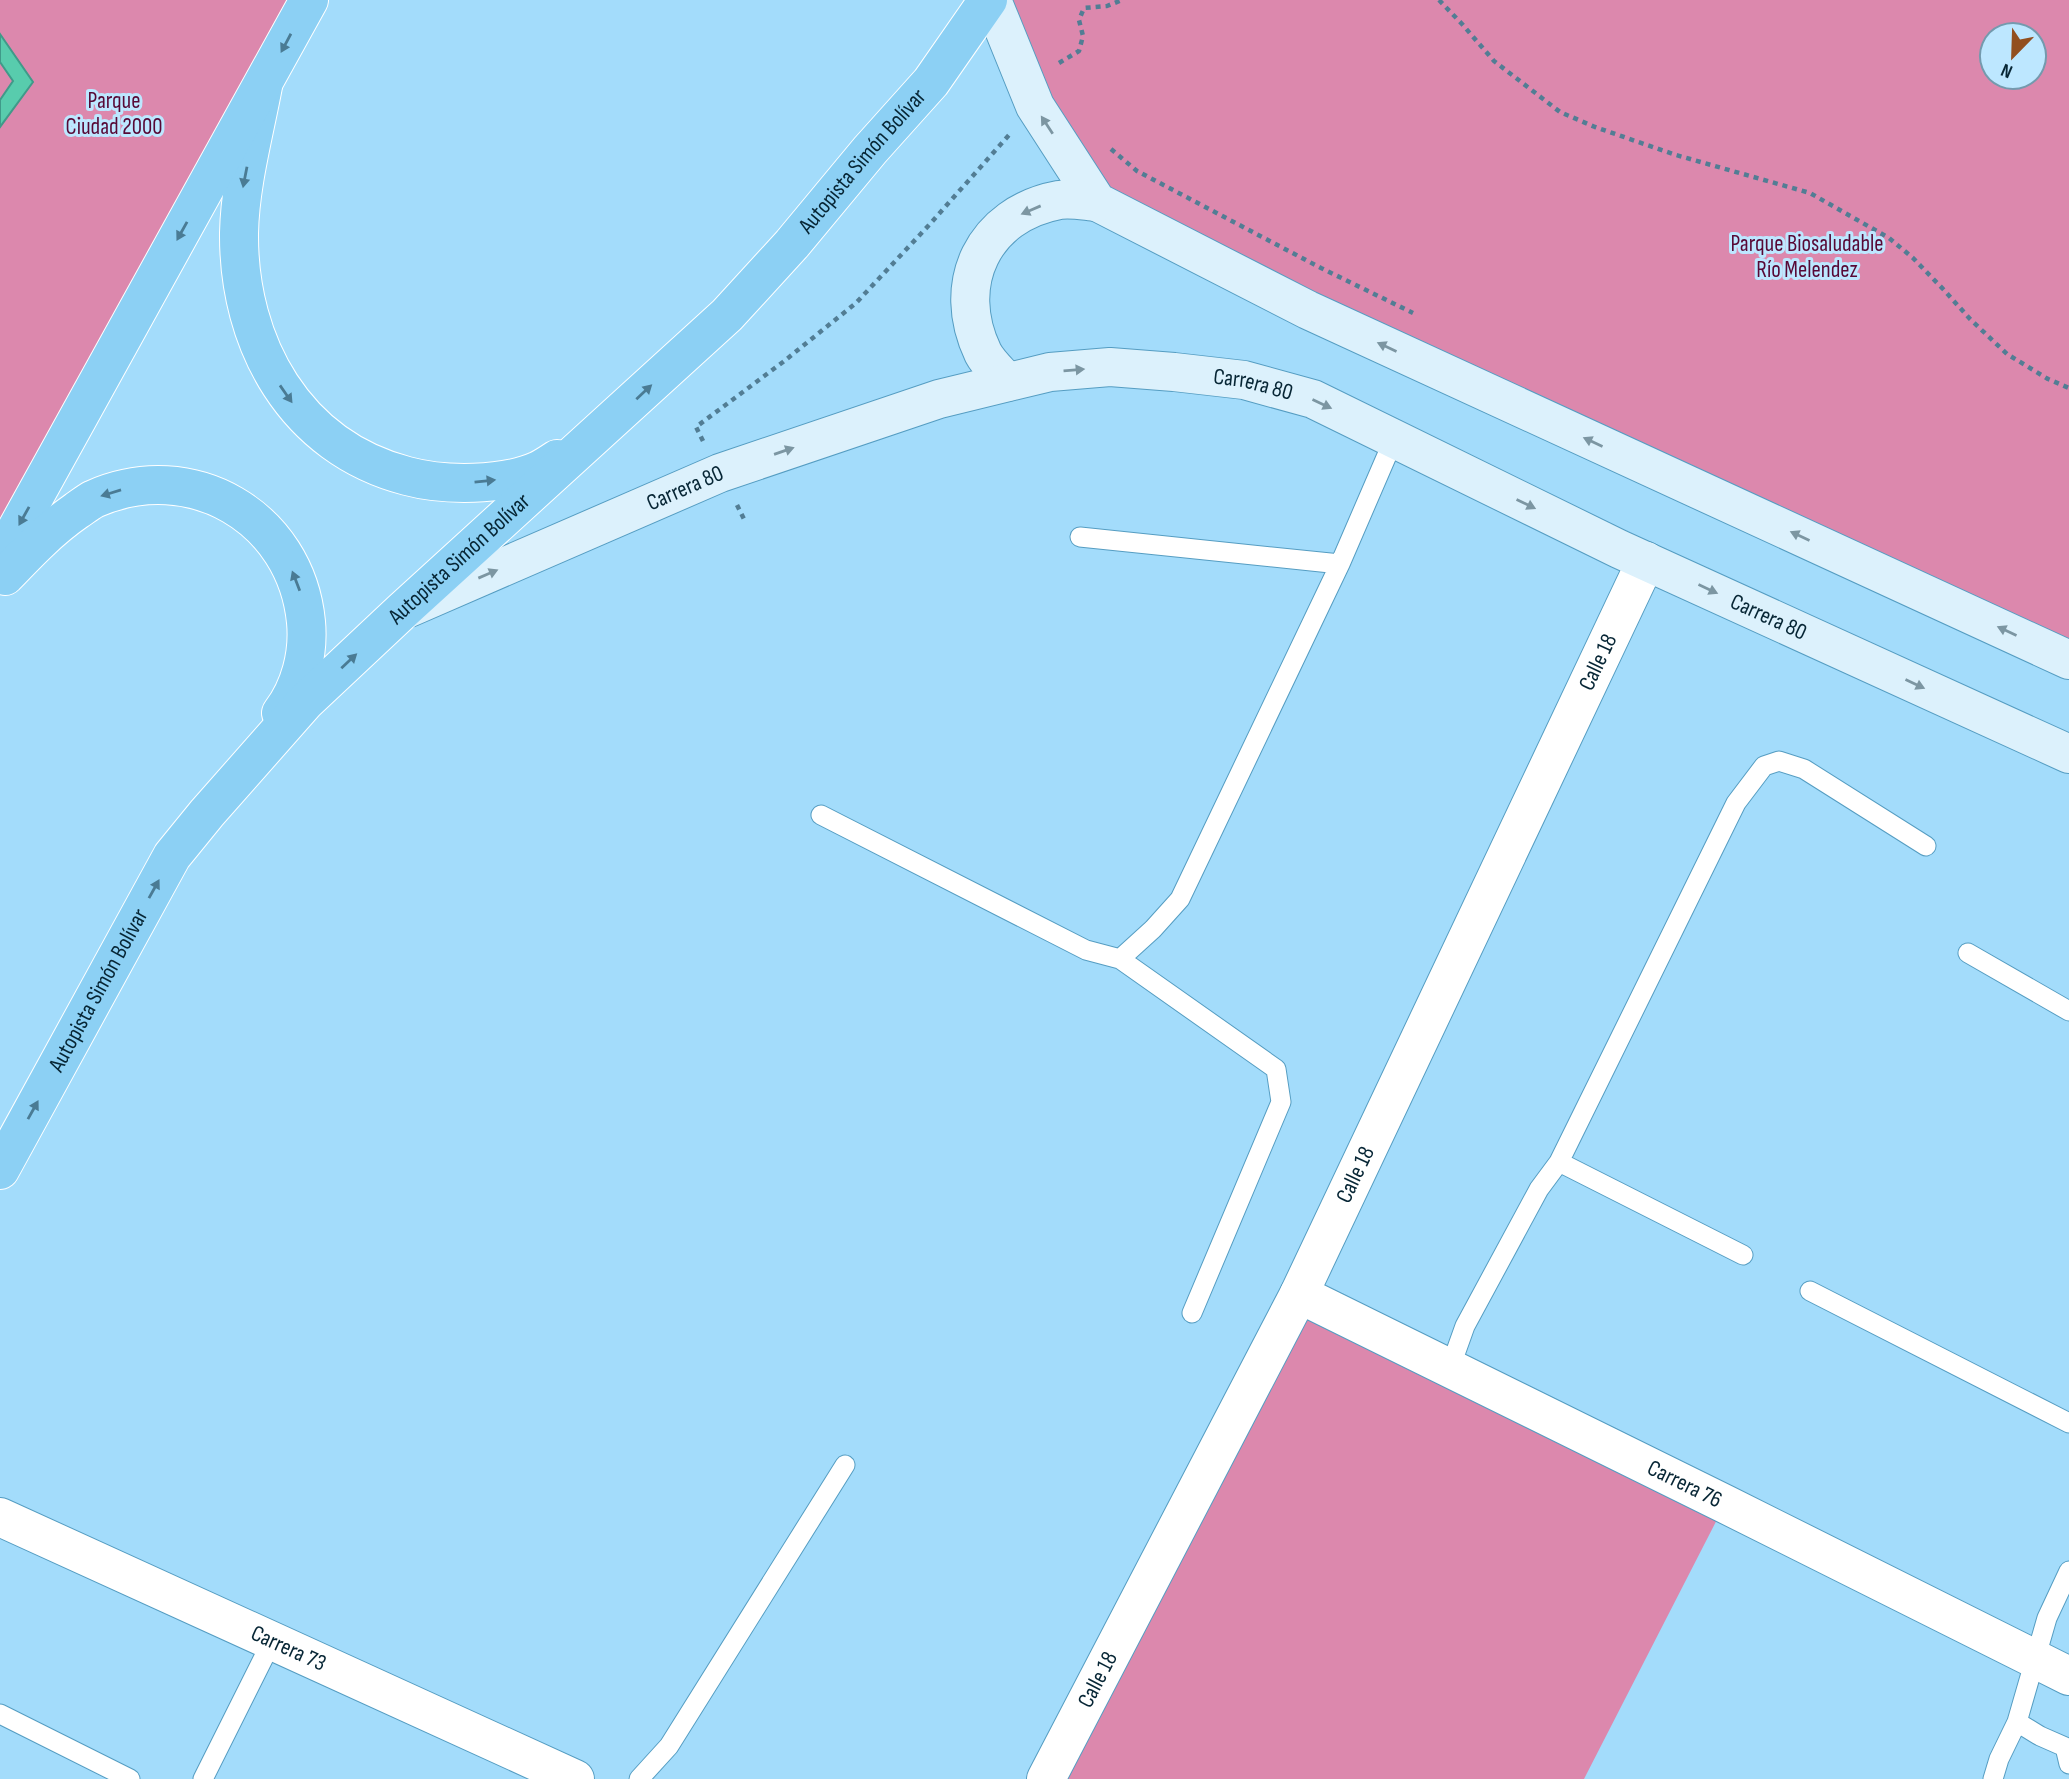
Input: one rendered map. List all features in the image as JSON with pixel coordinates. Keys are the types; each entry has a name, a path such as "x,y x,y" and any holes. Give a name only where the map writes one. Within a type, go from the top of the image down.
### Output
{"highway":[{"path":"0,559 309,0"},
{"name":"Autopista Simón Bolívar","path":"0,1170 173,856 207,813 305,702 727,315 793,244 870,150 931,82 990,0"},
{"path":"263,86 242,196 240,267 250,315 270,368 299,412 320,432 338,446 381,469 435,481 466,483 487,482 538,471 615,419"},
{"path":"0,581 54,527 93,499 138,485 187,487 211,494 234,505 255,520 272,538 287,559 298,582 305,607 305,658 288,705 207,813"}],"main road":[{"path":"990,0 1035,106 1097,202"},
{"path":"1007,382 984,356 971,324 969,289 979,255 1000,228 1029,208 1062,200 1097,202 1308,310 2069,660"},
{"name":"Carrera 80","path":"402,611 720,473 939,399 1050,372 1110,367 1174,372 1244,380 1313,399 1646,561 2069,754"}],"street":[{"name":"Calle 18","path":"1046,1779 1299,1294 1646,561"},
{"name":"Carrera 76","path":"1299,1294 2069,1676"},
{"name":"Carrera 73","path":"0,1517 575,1779"}],"lane":[{"path":"1120,959 1153,929 1180,899 1340,565 1394,439"},
{"path":"1080,537 1340,565"},
{"path":"1450,1368 1465,1326 1539,1188 1559,1162 1736,803 1764,766 1779,761 1804,769 1926,846"},
{"path":"821,815 1086,950 1120,959 1276,1069 1281,1102 1192,1313"},
{"path":"1968,953 2069,1010"},
{"path":"1559,1162 1743,1255"},
{"path":"1810,1291 2069,1423"},
{"path":"639,1779 669,1746 845,1465"},
{"path":"1993,1779 1999,1759 2017,1722 2047,1618 2069,1571"},
{"path":"203,1779 272,1641"},
{"path":"0,1714 130,1779"},
{"path":"2017,1722 2065,1747 2069,1764"}],"path":[{"path":"744,519 696,427 856,303 1035,106 1056,64 1079,51 1083,36 1079,20 1084,8 1107,6 1122,0"},
{"path":"1439,0 1494,61 1560,112 1676,155 1810,193 1889,237 2007,354 2048,379 2069,388"},
{"path":"1105,144 1137,171 1321,268 1420,316"}],"green space":[{"name":"Parque Ciudad 2000","path":"0,0 309,0 0,559"},
{"name":"Parque Biosaludable Río Melendez","path":"992,0 2069,0 2069,660 1097,202"},
{"path":"1299,1294 1725,1504 1584,1779 1046,1779"}],"shaded area":[{"path":"0,34 33,82 0,127 0,100 13,81 0,62"}]}
